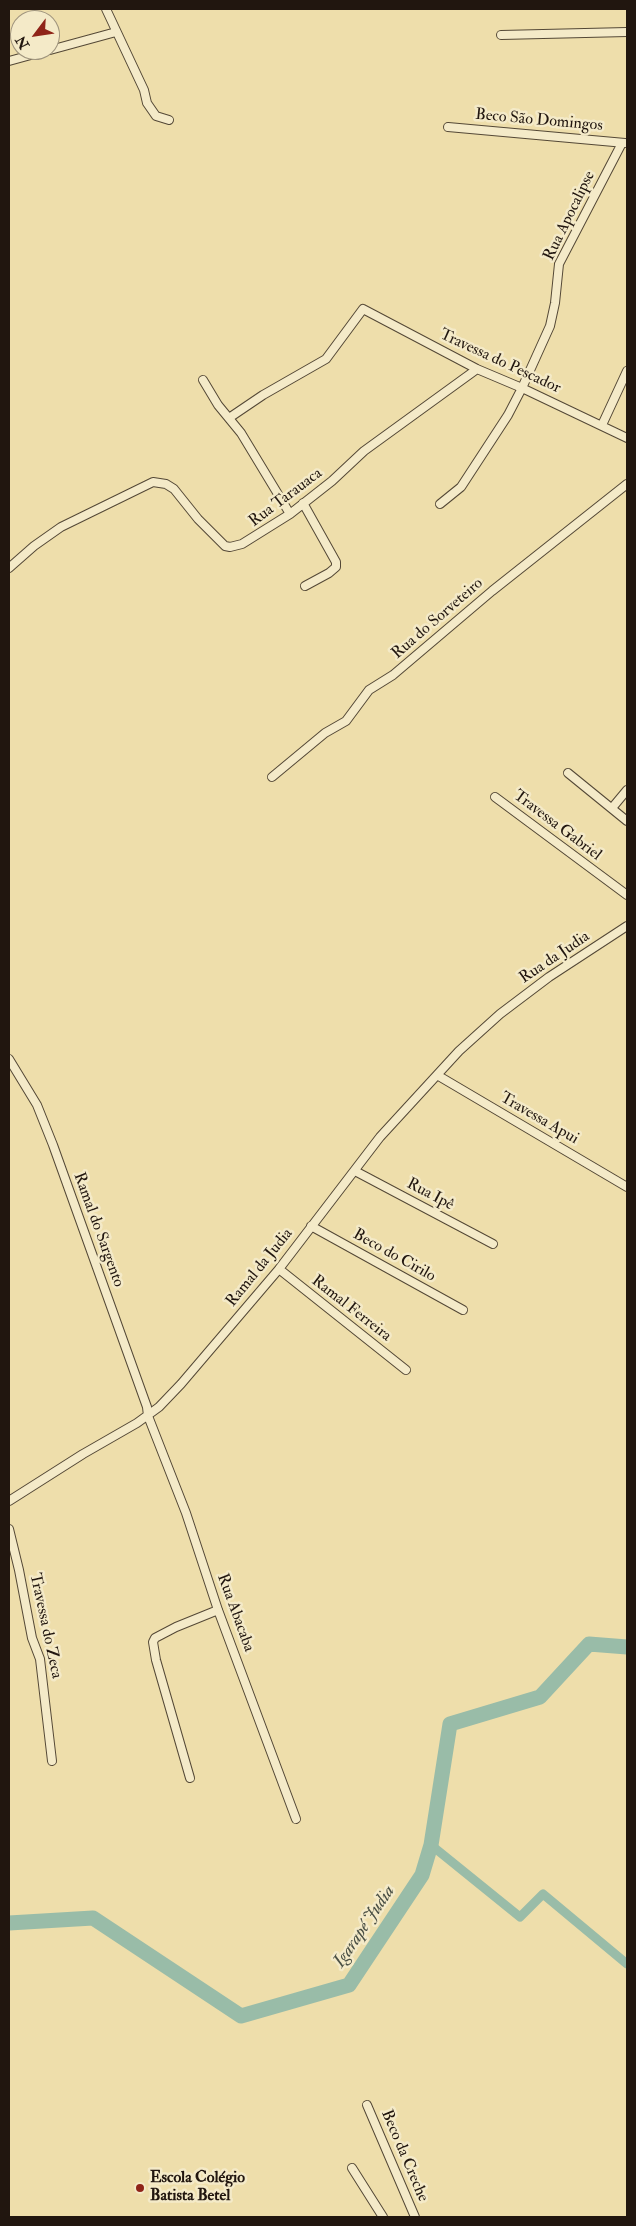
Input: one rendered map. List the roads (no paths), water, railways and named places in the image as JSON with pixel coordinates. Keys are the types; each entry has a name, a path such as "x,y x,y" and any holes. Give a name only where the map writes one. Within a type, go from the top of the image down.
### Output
{"street":[{"path":"106,9 144,90 147,103 156,116 169,120"},
{"path":"60,47 116,32"},
{"path":"501,35 627,32"},
{"name":"Beco São Domingos","path":"448,127 625,143"},
{"name":"Rua Apocalipse","path":"440,504 462,487 508,415 522,388 550,326 555,303 559,264 625,143"},
{"name":"Travessa do Pescador","path":"229,418 262,395 326,359 332,354 348,328 363,309 477,369 522,388 627,438"},
{"name":"Rua Tarauaca","path":"9,568 34,546 61,527 153,482 166,484 174,489 218,541 230,548 250,541 290,514 364,451 477,369"},
{"path":"602,425 627,371"},
{"path":"203,380 218,405 241,433 290,514"},
{"name":"Rua do Sorveteiro","path":"272,777 325,733 346,721 369,690 393,675 506,579 577,526 627,484"},
{"path":"303,503 336,562 336,567 329,573 305,586"},
{"path":"568,773 627,821"},
{"path":"612,808 627,790"},
{"name":"Travessa Gabriel","path":"495,797 627,895"},
{"name":"Rua da Judia","path":"500,1014 549,977 627,926"},
{"name":"Ramal da Judia","path":"9,1501 148,1416 181,1384 279,1270 380,1137 437,1075 500,1014"},
{"name":"Ramal do Sargento","path":"9,1059 38,1105 148,1416"},
{"name":"Travessa Apui","path":"437,1075 627,1187"},
{"name":"Rua Ipê","path":"355,1171 493,1244"},
{"name":"Beco do Cirilo","path":"311,1226 463,1310"},
{"name":"Ramal Ferreira","path":"279,1270 406,1370"},
{"name":"Rua Abacaba","path":"148,1416 186,1514 218,1610 296,1819"},
{"name":"Travessa do Zeca","path":"9,1528 32,1638 40,1659 52,1761"},
{"path":"190,1778 156,1660 153,1642 155,1638 176,1627 218,1610"},
{"name":"Beco da Creche","path":"367,2105 415,2217"},
{"path":"352,2168 383,2217"}],"waterway":[{"name":"Igarapé Judia","path":"9,1923 93,1918 241,2016 349,1985 422,1875 431,1845 450,1724 540,1697 589,1644 627,1647"},
{"path":"431,1845 520,1917 543,1894 627,1964"}],"place":[{"name":"Escola Colégio Batista Betel","path":"140,2188"}]}
